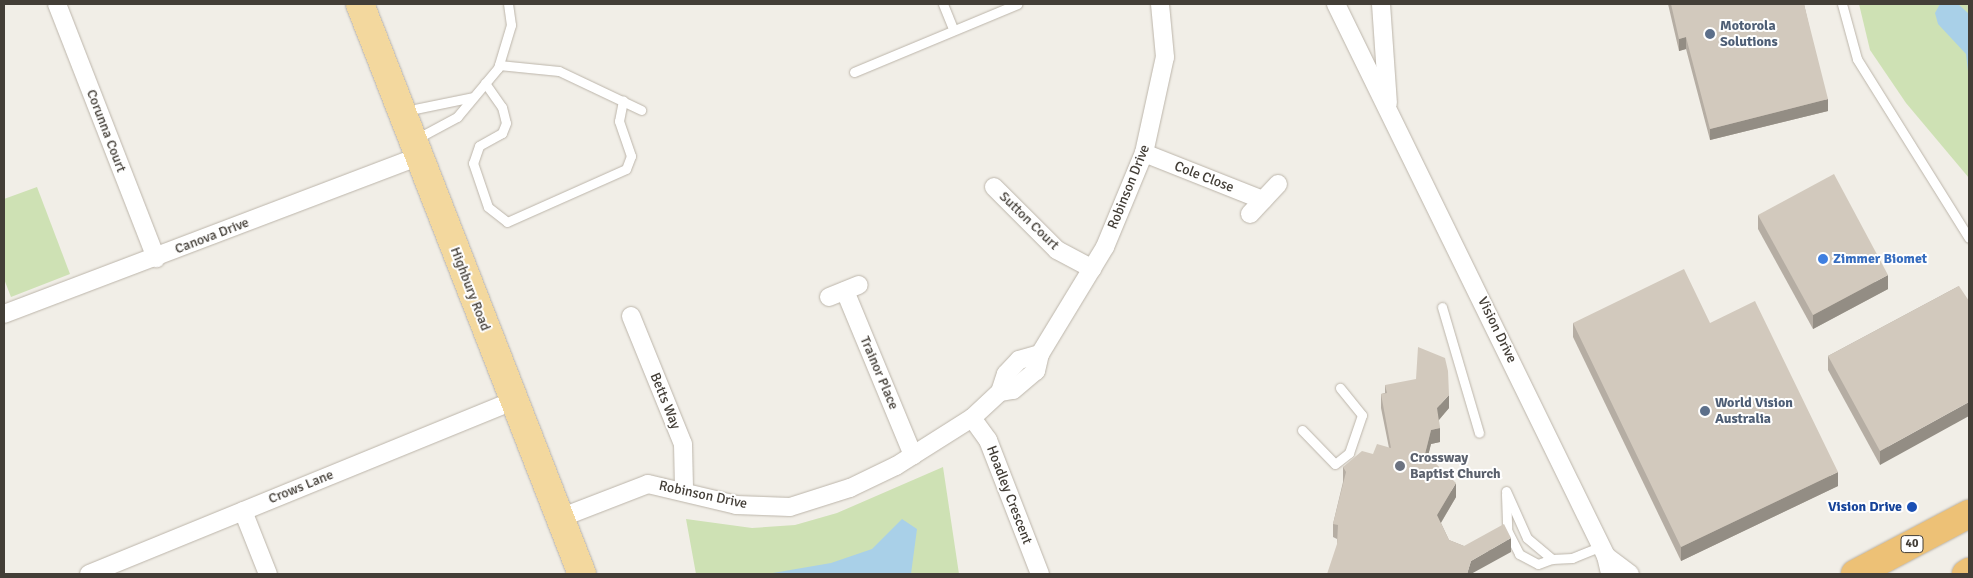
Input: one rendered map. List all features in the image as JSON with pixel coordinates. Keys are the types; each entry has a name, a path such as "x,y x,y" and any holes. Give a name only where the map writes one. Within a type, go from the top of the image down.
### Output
{"highway":[{"name":"40","path":"1855,574 1969,514"}],"main road":[{"name":"Highbury Road","path":"360,4 513,401 582,574"}],"street":[{"name":"Corunna Court","path":"57,4 156,258"},
{"name":"Robinson Drive","path":"560,518 648,484 684,490 736,506 790,507 850,488 913,455 972,418 1000,392 1023,384 1036,371 1040,354 1092,269 1144,153 1165,57 1160,4"},
{"name":"Vision Drive","path":"1336,4 1388,104 1604,551 1610,574"},
{"name":"Vision Drive","path":"1381,4 1388,104"},
{"name":"Canova Drive","path":"4,314 156,258 416,148"},
{"name":"Cole Close","path":"1144,153 1263,200"},
{"path":"1250,214 1278,184"},
{"name":"Sutton Court","path":"994,187 1057,250 1092,269"},
{"name":"Trainor Place","path":"844,291 913,455"},
{"name":"Betts Way","path":"631,316 683,444 684,490"},
{"name":"Crows Lane","path":"89,574 513,401"},
{"name":"Hoadley Crescent","path":"972,418 988,440 1040,574"},
{"path":"243,511 268,574"},
{"name":"Vision Drive","path":"1604,551 1630,574"}],"lane":[{"path":"416,148 457,117 499,66 511,25 508,4"},
{"path":"943,4 953,29"},
{"path":"854,72 953,29 1017,4"},
{"path":"1842,4 1857,59 1969,238"},
{"path":"499,66 559,71 641,110"},
{"path":"484,83 502,108 506,123 502,133 479,146 473,162 488,207 507,222 626,169 631,156 618,121 623,100"},
{"path":"402,112 429,102 473,97"},
{"path":"1442,307 1480,433"},
{"path":"1302,430 1335,464 1349,453 1362,415 1340,388"},
{"path":"1552,559 1527,538 1506,491 1507,530 1515,549 1538,564 1552,559 1572,558 1604,551"}],"green space":[{"path":"1859,4 1969,4 1969,178 1906,103 1870,50"},
{"path":"37,187 70,274 11,297 4,279 4,199"},
{"path":"943,467 959,574 696,574 686,519 752,528 795,525 837,513"}],"water":[{"path":"1940,4 1958,4 1969,14 1969,80 1966,54 1938,24 1935,13"},
{"path":"902,519 917,529 911,574 767,574 831,563 872,549"}],"building":[{"path":"1671,4 1804,4 1828,99 1710,129 1686,37 1679,39"},
{"name":"Zimmer Biomet","path":"1834,174 1888,275 1813,315 1758,215"},
{"name":"World Vision Australia","path":"1684,269 1710,323 1755,301 1838,472 1681,547 1573,323"},
{"path":"1959,286 1969,301 1969,402 1880,451 1828,356"},
{"name":"Crossway Baptist Church","path":"1418,347 1445,358 1448,371 1449,395 1437,408 1440,428 1431,430 1424,458 1433,461 1456,483 1437,515 1449,540 1464,546 1504,524 1511,538 1471,561 1467,574 1327,574 1337,544 1338,525 1333,524 1346,472 1343,467 1362,451 1373,454 1377,444 1391,448 1381,394 1387,393 1385,385 1416,379"}],"place":[{"name":"Motorola Solutions","path":"1710,34"},
{"name":"Zimmer Biomet","path":"1823,259"},
{"name":"World Vision Australia","path":"1705,411"},
{"name":"Crossway Baptist Church","path":"1400,466"},
{"name":"Vision Drive","path":"1912,507"}]}
